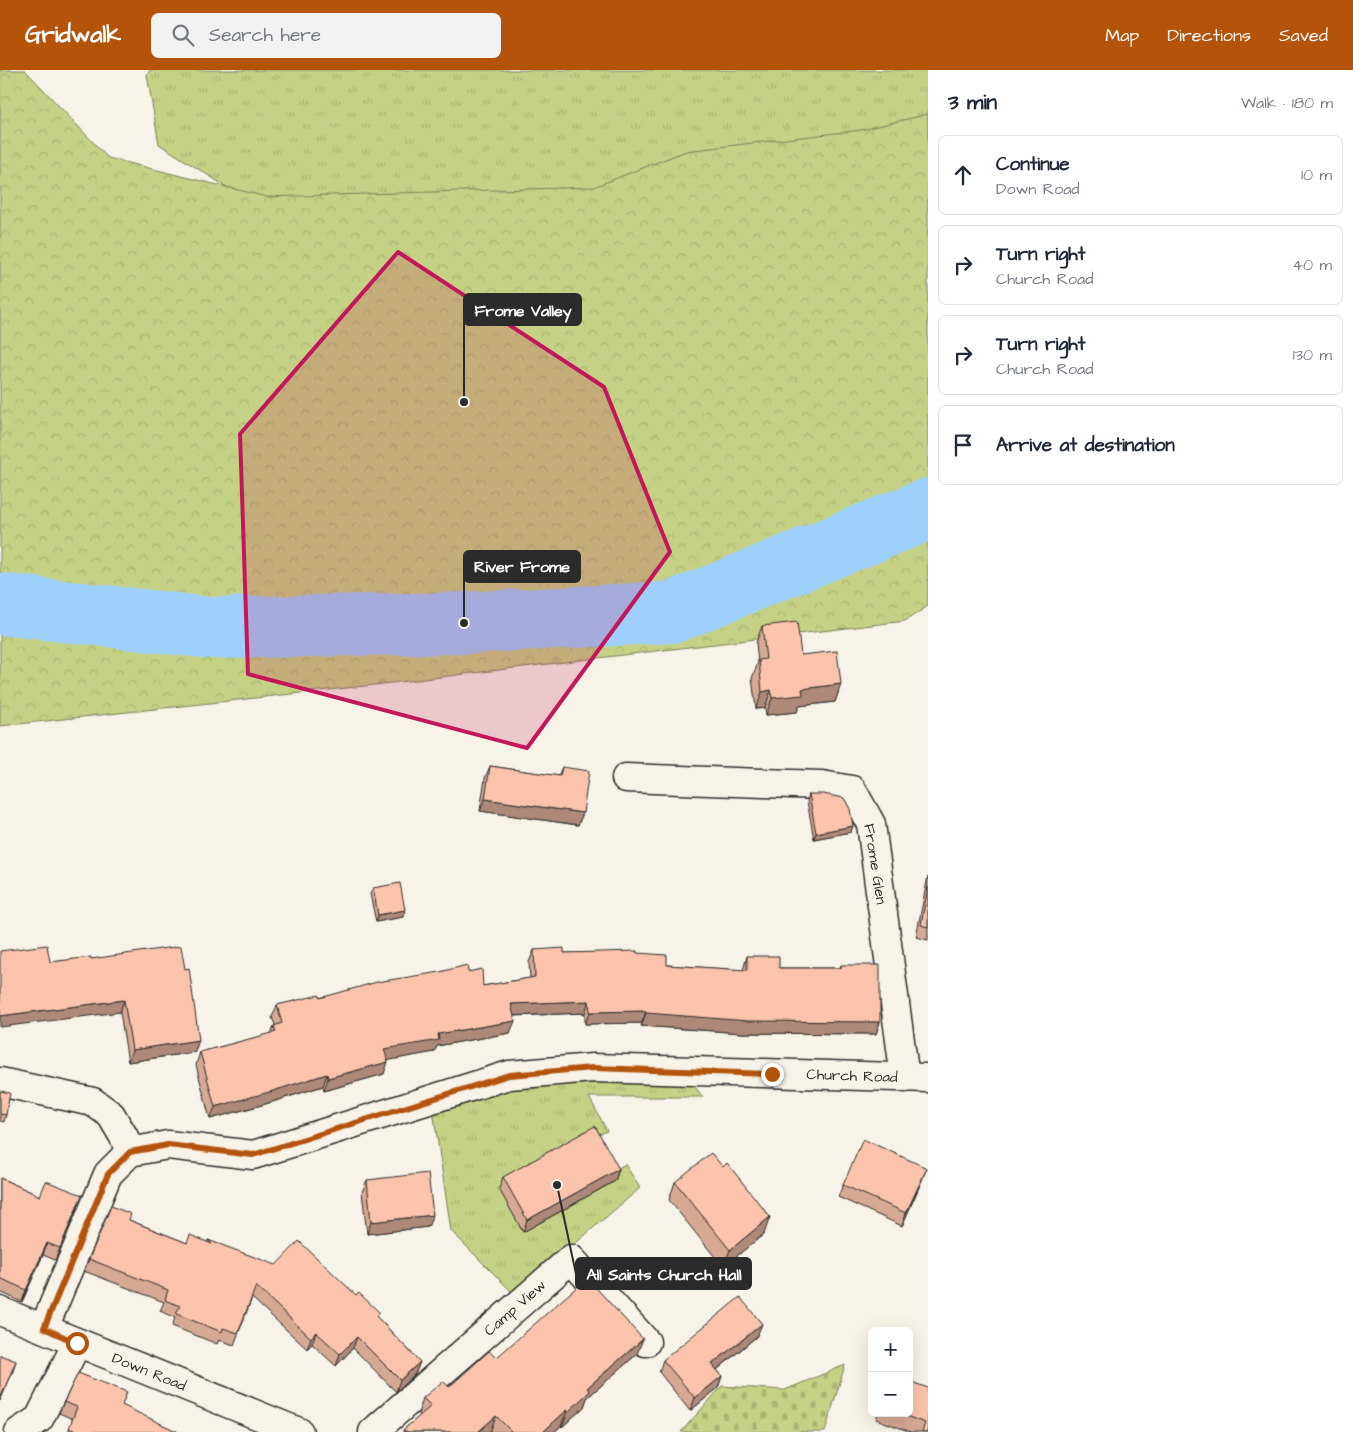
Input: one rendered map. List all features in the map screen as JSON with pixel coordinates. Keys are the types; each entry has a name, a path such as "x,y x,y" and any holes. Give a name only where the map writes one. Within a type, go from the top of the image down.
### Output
{"street":[{"name":"Frome Glen","path":"626,778 822,785 852,790 871,824 917,1078"},
{"name":"Church Road","path":"130,1152 168,1145 253,1155 509,1075 593,1068 917,1078"},
{"path":"0,1082 93,1102 111,1115 130,1152 108,1174 44,1328"},
{"name":"Camp View","path":"374,1432 571,1259 646,1342"},
{"name":"Down Road","path":"0,1311 300,1432"},
{"path":"19,1432 39,1419 77,1343"}],"highlighted area":[{"path":"398,252 604,387 670,552 527,748 248,674 240,434"}],"green space":[{"path":"0,70 25,70 108,158 267,197 594,187 686,151 861,130 928,114 928,606 905,621 374,685 0,726"},
{"path":"150,70 928,70 928,160 773,199 255,205 159,144 147,75"},
{"path":"525,1077 691,1082 703,1097 589,1097 607,1131 590,1138 523,1232 614,1181 610,1173 625,1164 640,1188 515,1295 451,1231 433,1110"},
{"path":"845,1365 825,1432 681,1432 722,1386 785,1390"}],"building":[{"path":"797,622 801,655 837,651 841,684 802,689 803,695 772,698 771,690 762,692 759,660 766,659 762,626"},
{"path":"490,766 560,776 562,767 589,771 583,813 485,799"},
{"path":"809,794 823,794 844,798 850,809 853,826 816,833"},
{"path":"400,883 405,910 378,915 373,888"},
{"path":"928,887 928,927 921,925"},
{"path":"47,945 50,962 91,957 91,959 181,946 185,969 189,968 199,1040 132,1050 124,1000 0,1016 0,951"},
{"path":"564,948 564,953 637,951 637,953 667,955 667,965 747,970 747,956 779,956 779,968 841,968 841,965 880,965 880,1022 748,1021 646,1013 646,1011 590,1012 589,1001 511,1004 515,1021 438,1034 439,1040 384,1049 388,1062 328,1078 327,1074 215,1107 200,1052 276,1032 274,1026 282,1023 277,1005 319,995 320,998 377,982 440,972 467,965 468,972 482,969 483,986 535,977 534,950"},
{"path":"0,1091 10,1093 6,1115 0,1114"},
{"path":"595,1126 619,1169 527,1220 503,1177"},
{"path":"863,1139 927,1168 906,1213 843,1185"},
{"path":"711,1153 723,1167 727,1163 770,1217 730,1250 675,1182"},
{"path":"428,1173 433,1215 371,1222 367,1180"},
{"path":"0,1178 40,1196 46,1181 82,1195 60,1248 47,1243 26,1290 0,1278"},
{"path":"111,1206 131,1214 129,1220 187,1243 190,1235 276,1265 299,1241 356,1295 359,1293 380,1313 376,1316 420,1362 400,1380 357,1337 340,1354 316,1332 311,1338 256,1286 238,1333 223,1328 222,1332 176,1314 180,1306 165,1300 168,1290 89,1259"},
{"path":"587,1278 643,1339 587,1388 590,1391 568,1412 567,1410 543,1432 512,1432 496,1416 478,1432 408,1432 403,1430 431,1406 423,1398 443,1381 449,1387 489,1351 496,1358"},
{"path":"740,1297 762,1324 712,1364 722,1376 695,1398 663,1360"},
{"path":"0,1355 16,1361 0,1399"},
{"path":"78,1373 127,1392 122,1405 178,1432 78,1432 69,1428 77,1407 64,1402"},
{"path":"913,1382 928,1388 928,1432 922,1432 925,1423 909,1417 913,1417"}],"waterway":[{"path":"0,604 212,628 464,623 673,612 928,509"}],"place":[{"name":"Frome Valley","path":"464,402"},
{"name":"River Frome","path":"464,623"},
{"name":"All Saints Church Hall","path":"557,1185"}],"route":[{"path":"77,1343 44,1328 108,1174 130,1152 168,1145 253,1155 509,1075 593,1068 772,1074"}]}
